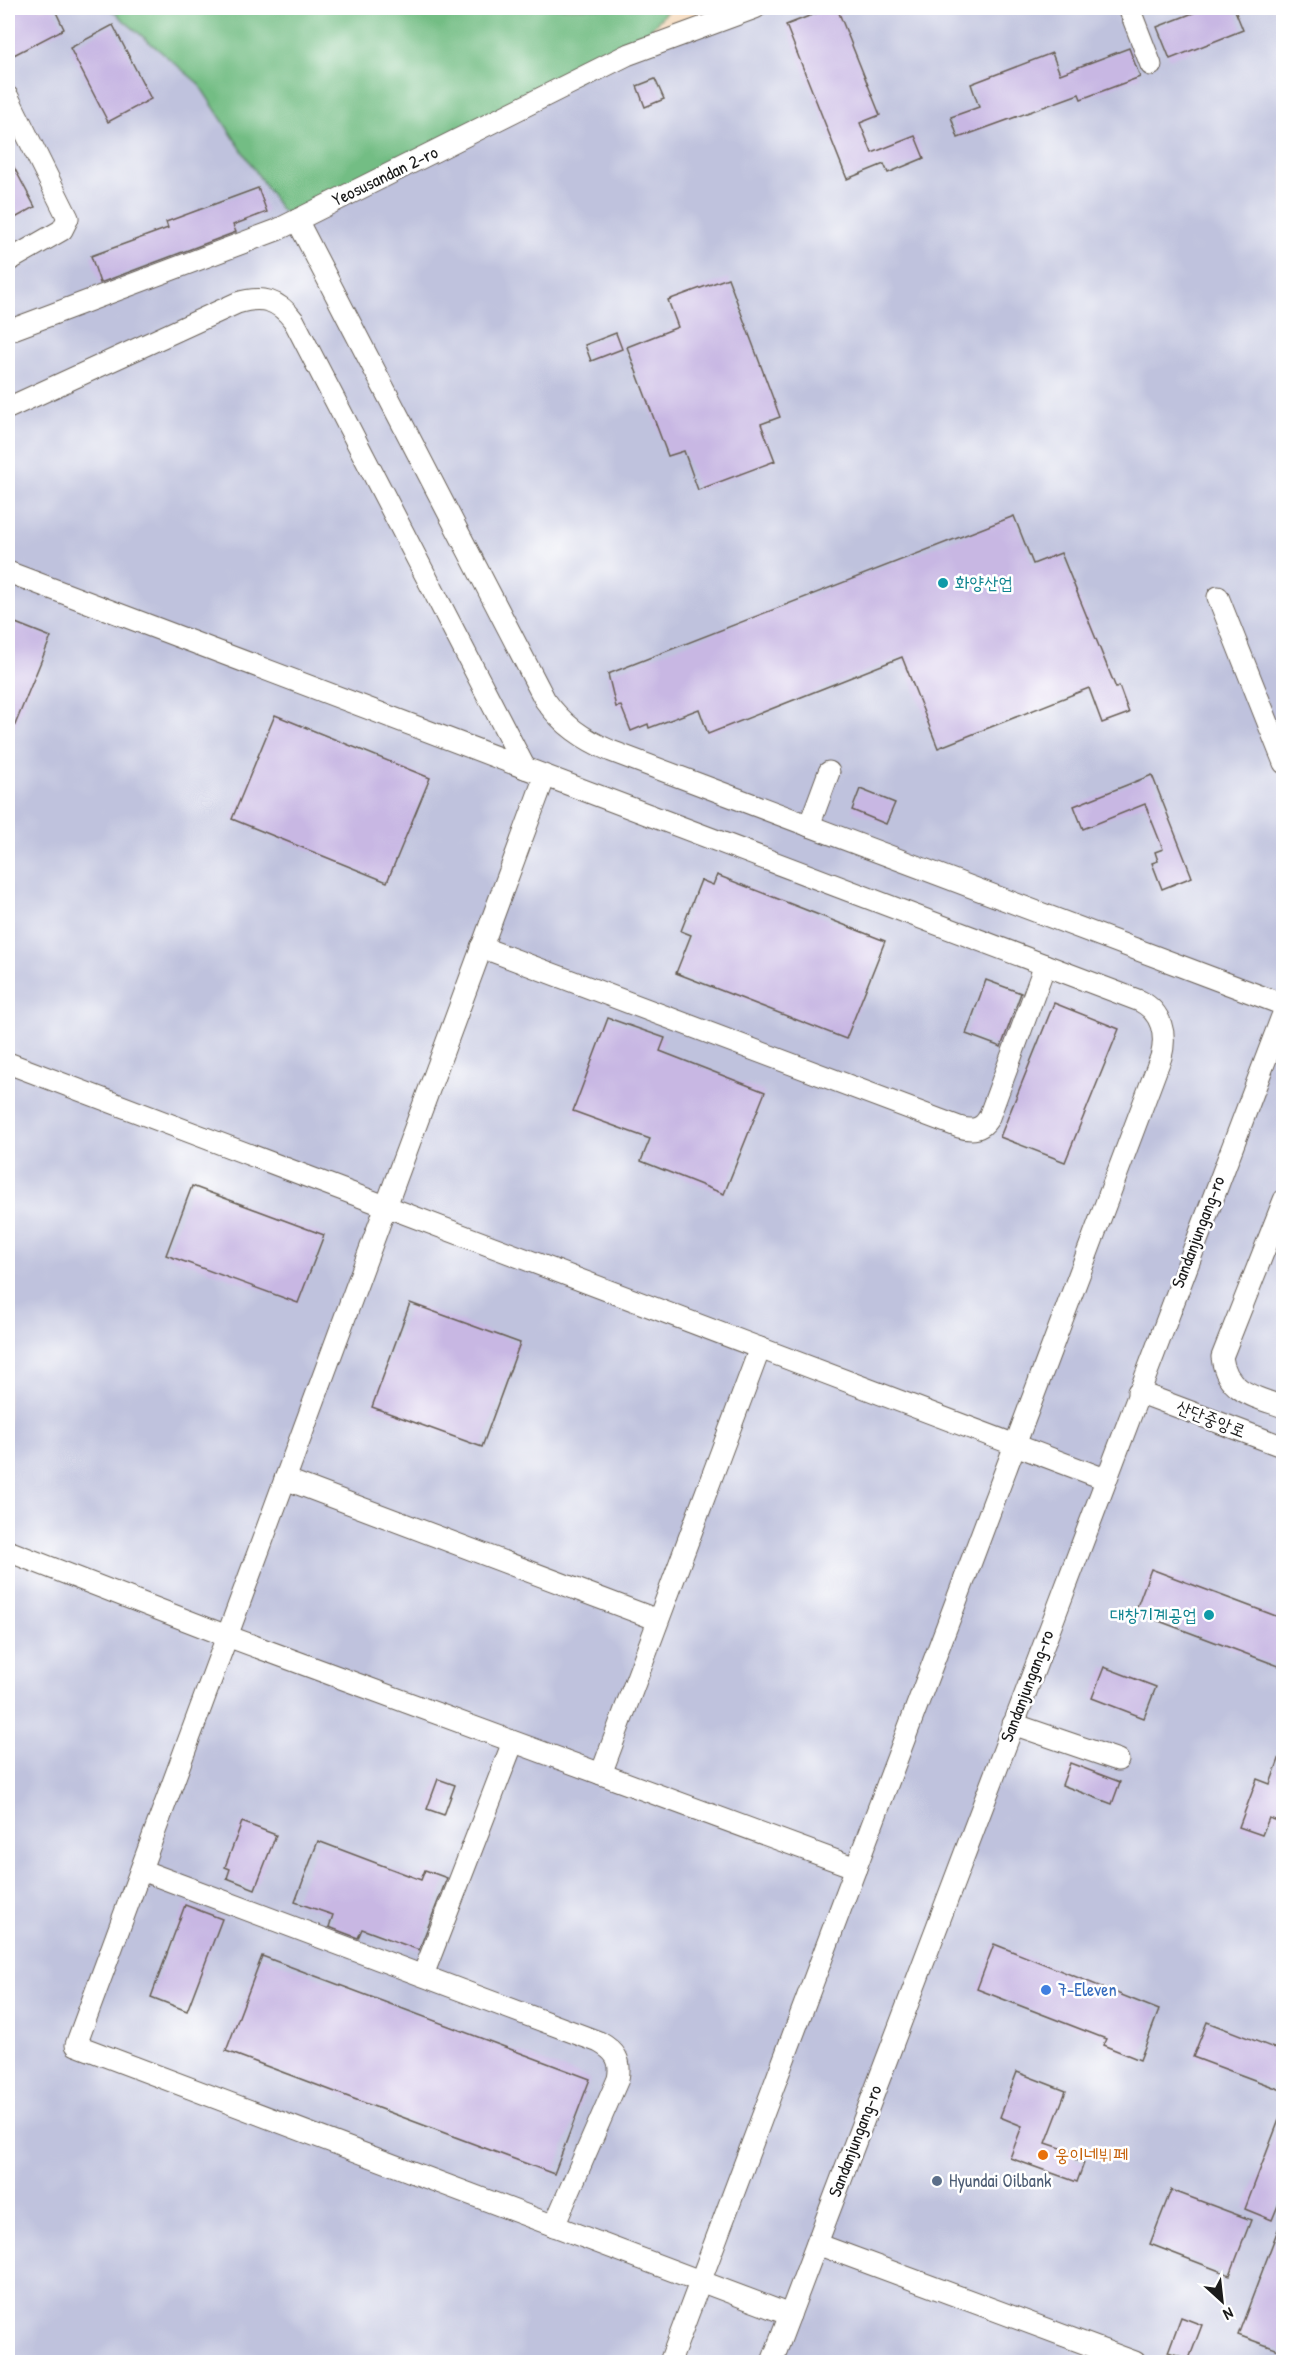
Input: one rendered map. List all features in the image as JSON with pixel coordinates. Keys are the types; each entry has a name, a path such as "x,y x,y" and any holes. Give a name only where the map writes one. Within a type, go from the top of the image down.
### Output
{"street":[{"name":"Yeosusandan 2-ro","path":"8,331 277,230 627,55 755,8"},
{"path":"1129,8 1151,65"},
{"path":"8,97 68,218 62,230 8,261"},
{"path":"297,220 554,713 575,733 611,751 1284,1005"},
{"path":"8,408 237,303 262,299 282,307 294,321 535,772 481,947 76,2045 790,2315"},
{"path":"8,572 1045,965 1145,1004 1159,1018 1164,1041 1161,1057 670,2362"},
{"path":"1218,597 1284,763"},
{"path":"809,826 829,772"},
{"path":"481,947 959,1127 973,1130 980,1128 989,1117 1045,965"},
{"name":"Sandanjungang-ro","path":"772,2362 1284,1011"},
{"path":"8,1063 1105,1479"},
{"path":"1284,1200 1222,1358 1224,1371 1233,1386 1284,1407"},
{"path":"601,1774 760,1348"},
{"name":"산단중앙로","path":"1138,1392 1284,1447"},
{"path":"285,1479 658,1620"},
{"path":"8,1551 227,1636 856,1868"},
{"path":"1013,1724 1118,1760"},
{"path":"423,1976 513,1742"},
{"path":"141,1870 599,2042 616,2056 620,2070 618,2079 554,2226"},
{"path":"817,2244 1135,2362"}],"shaded area":[{"path":"8,8 109,8 198,83 281,210 297,220 627,55 755,8 1283,8 1283,2362 8,2362"}],"green space":[{"path":"109,8 670,8 627,55 297,220 281,210 198,83"}],"building":[{"path":"8,8 54,8 64,29 8,58"},
{"path":"830,8 837,8 880,115 860,123 872,153 915,136 924,158 888,173 884,164 847,179 786,25"},
{"path":"1206,8 1234,8 1243,30 1170,59 1157,27"},
{"path":"113,25 151,99 108,122 70,48"},
{"path":"1129,48 1140,77 1081,99 1079,94 958,138 951,117 979,107 971,84 1052,53 1060,74"},
{"path":"655,79 664,99 645,107 637,86"},
{"path":"8,156 35,207 8,222"},
{"path":"258,188 267,212 233,225 236,232 100,283 91,256 168,228 166,222"},
{"path":"728,278 780,417 761,424 775,461 698,490 684,451 668,456 627,347 678,327 668,300"},
{"path":"616,333 622,349 591,361 585,345"},
{"name":"화양산업","path":"1014,516 1033,564 1061,553 1116,688 1119,686 1129,713 1102,723 1089,688 938,748 902,657 708,734 699,709 649,728 648,724 631,731 621,706 616,707 608,674"},
{"path":"8,620 51,637 8,742"},
{"path":"275,715 430,778 387,882 232,819"},
{"path":"1152,775 1192,877 1162,889 1152,863 1158,861 1155,852 1163,849 1145,804 1083,829 1074,806"},
{"path":"860,789 895,803 886,824 852,810"},
{"path":"717,875 885,941 846,1039 676,973 691,935 681,931 701,880 713,885"},
{"path":"986,980 1021,993 1001,1047 966,1034"},
{"path":"1054,1003 1119,1029 1065,1162 1000,1137"},
{"path":"608,1018 665,1038 660,1051 765,1092 724,1194 641,1161 650,1139 573,1111"},
{"path":"192,1186 324,1235 298,1303 166,1255"},
{"path":"410,1303 520,1343 482,1447 372,1407"},
{"name":"대창기계공업","path":"1151,1569 1284,1619 1284,1668 1135,1612"},
{"path":"1104,1667 1156,1687 1144,1718 1092,1698"},
{"path":"1282,1751 1284,1823 1269,1818 1262,1835 1239,1827 1257,1779 1270,1784"},
{"path":"1070,1763 1120,1782 1112,1804 1062,1785"},
{"path":"438,1779 455,1785 444,1815 427,1809"},
{"path":"242,1822 276,1835 255,1889 227,1878 230,1869 225,1867"},
{"path":"318,1841 421,1880 425,1870 447,1878 419,1950 362,1929 358,1938 329,1927 333,1915 295,1902"},
{"path":"185,1905 222,1919 187,2011 151,1997"},
{"path":"994,1944 1159,2010 1140,2060 1103,2045 1106,2039 977,1989"},
{"path":"262,1956 590,2079 554,2174 226,2051"},
{"path":"1207,2022 1284,2052 1284,2091 1193,2057"},
{"path":"1017,2072 1066,2091 1046,2143 1076,2153 1074,2159 1084,2163 1077,2182 1010,2158 1022,2126 1000,2117"},
{"path":"1282,2112 1284,2191 1272,2220 1245,2209"},
{"path":"1171,2190 1251,2220 1230,2275 1150,2244"},
{"path":"1282,2219 1284,2219 1284,2352 1238,2335"},
{"path":"1181,2317 1202,2325 1189,2359 1168,2352"}],"place":[{"name":"화양산업","path":"943,583"},
{"name":"대창기계공업","path":"1209,1615"},
{"name":"7-Eleven","path":"1046,1990"},
{"name":"웅이네뷔페","path":"1043,2155"},
{"name":"Hyundai Oilbank","path":"937,2181"}]}
